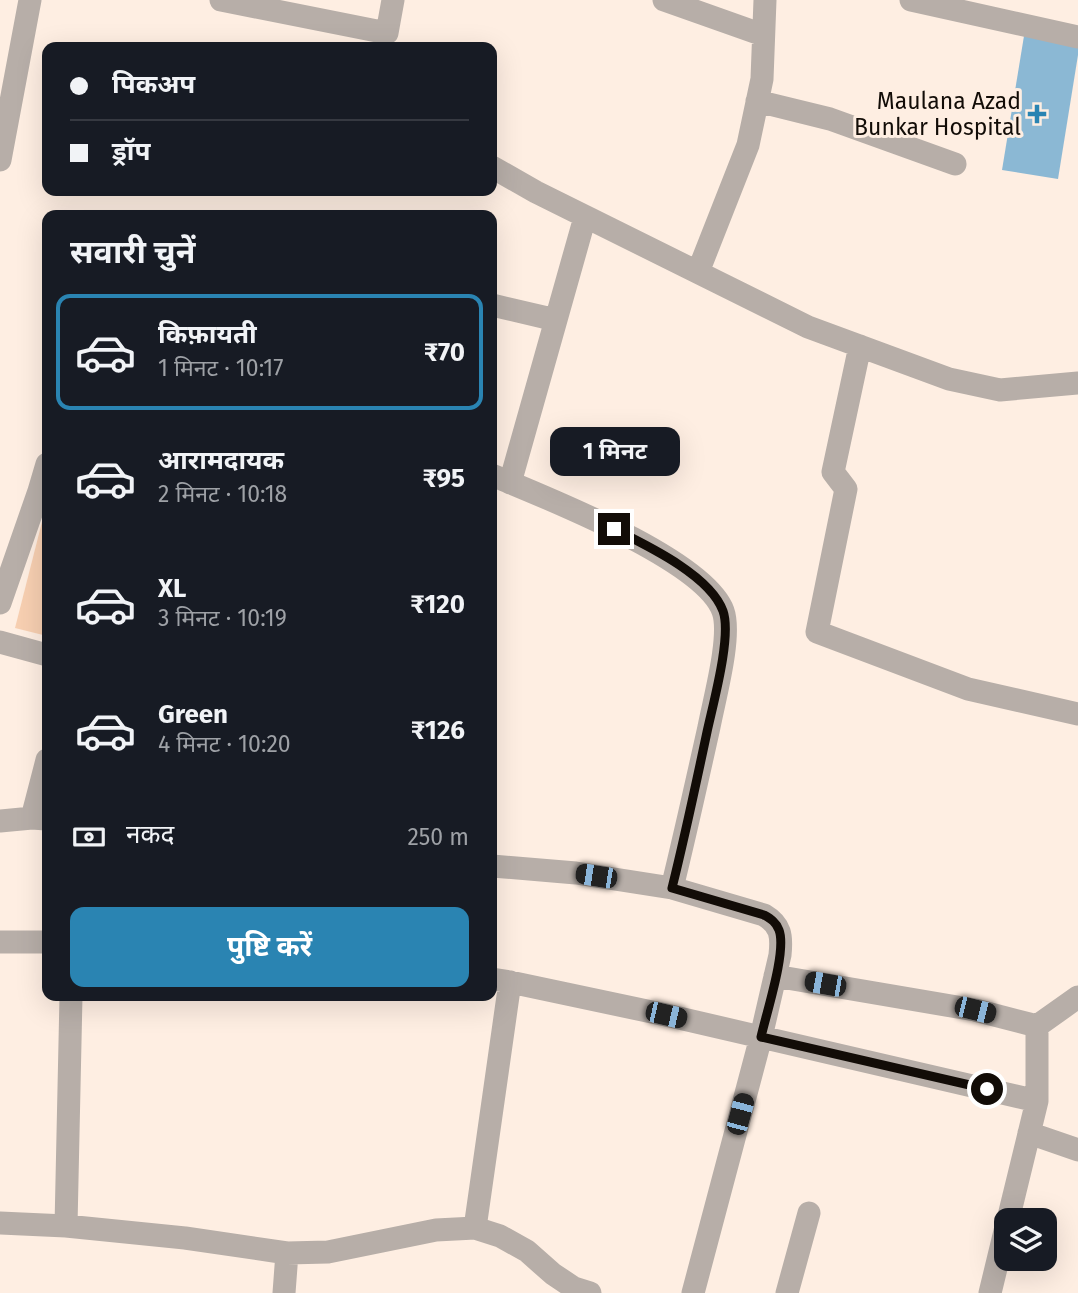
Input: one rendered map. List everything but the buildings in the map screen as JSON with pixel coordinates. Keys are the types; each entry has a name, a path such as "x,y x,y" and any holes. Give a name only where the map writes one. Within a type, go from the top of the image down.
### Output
{"street":[{"path":"0,160 30,0"},
{"path":"221,0 263,4 393,40 393,0"},
{"path":"664,0 763,35"},
{"path":"698,272 748,145 762,79 765,0"},
{"path":"911,0 1078,37"},
{"path":"757,101 830,119 955,164"},
{"path":"497,170 585,217 808,327 949,379 1000,390 1078,383"},
{"path":"585,217 556,320 501,479 614,529 663,554 712,593 723,611 726,634 721,668 672,888"},
{"path":"497,306 556,320"},
{"path":"860,346 833,472 845,489 817,632 968,689 1078,714"},
{"path":"0,603 42,495"},
{"path":"0,642 42,654"},
{"path":"0,821 40,819"},
{"path":"497,866 576,873 672,888 764,915 774,921 780,931 781,943 761,1037 693,1293"},
{"path":"0,942 42,942"},
{"path":"775,976 975,1010 1037,1026 1078,997"},
{"path":"475,1228 501,980 1037,1101"},
{"path":"66,1226 71,1001"},
{"path":"1011,1208 1037,1101 1037,1026"},
{"path":"1029,1133 1078,1150"},
{"path":"787,1293 809,1213"},
{"path":"0,1223 66,1226 185,1238 287,1253 328,1252 436,1230 475,1228 500,1236 527,1251 553,1274 574,1288 586,1292"},
{"path":"284,1293 287,1253"},
{"path":"990,1293 995,1271"}],"shaded area":[{"path":"42,522 42,635 15,628"}],"place":[{"name":"Maulana Azad Bunkar Hospital","path":"1037,114"}],"route":[{"path":"614,529 663,554 697,579 712,593 723,611 726,634 721,668 672,888 764,915 774,921 780,931 780,954 761,1037 987,1089"}]}
